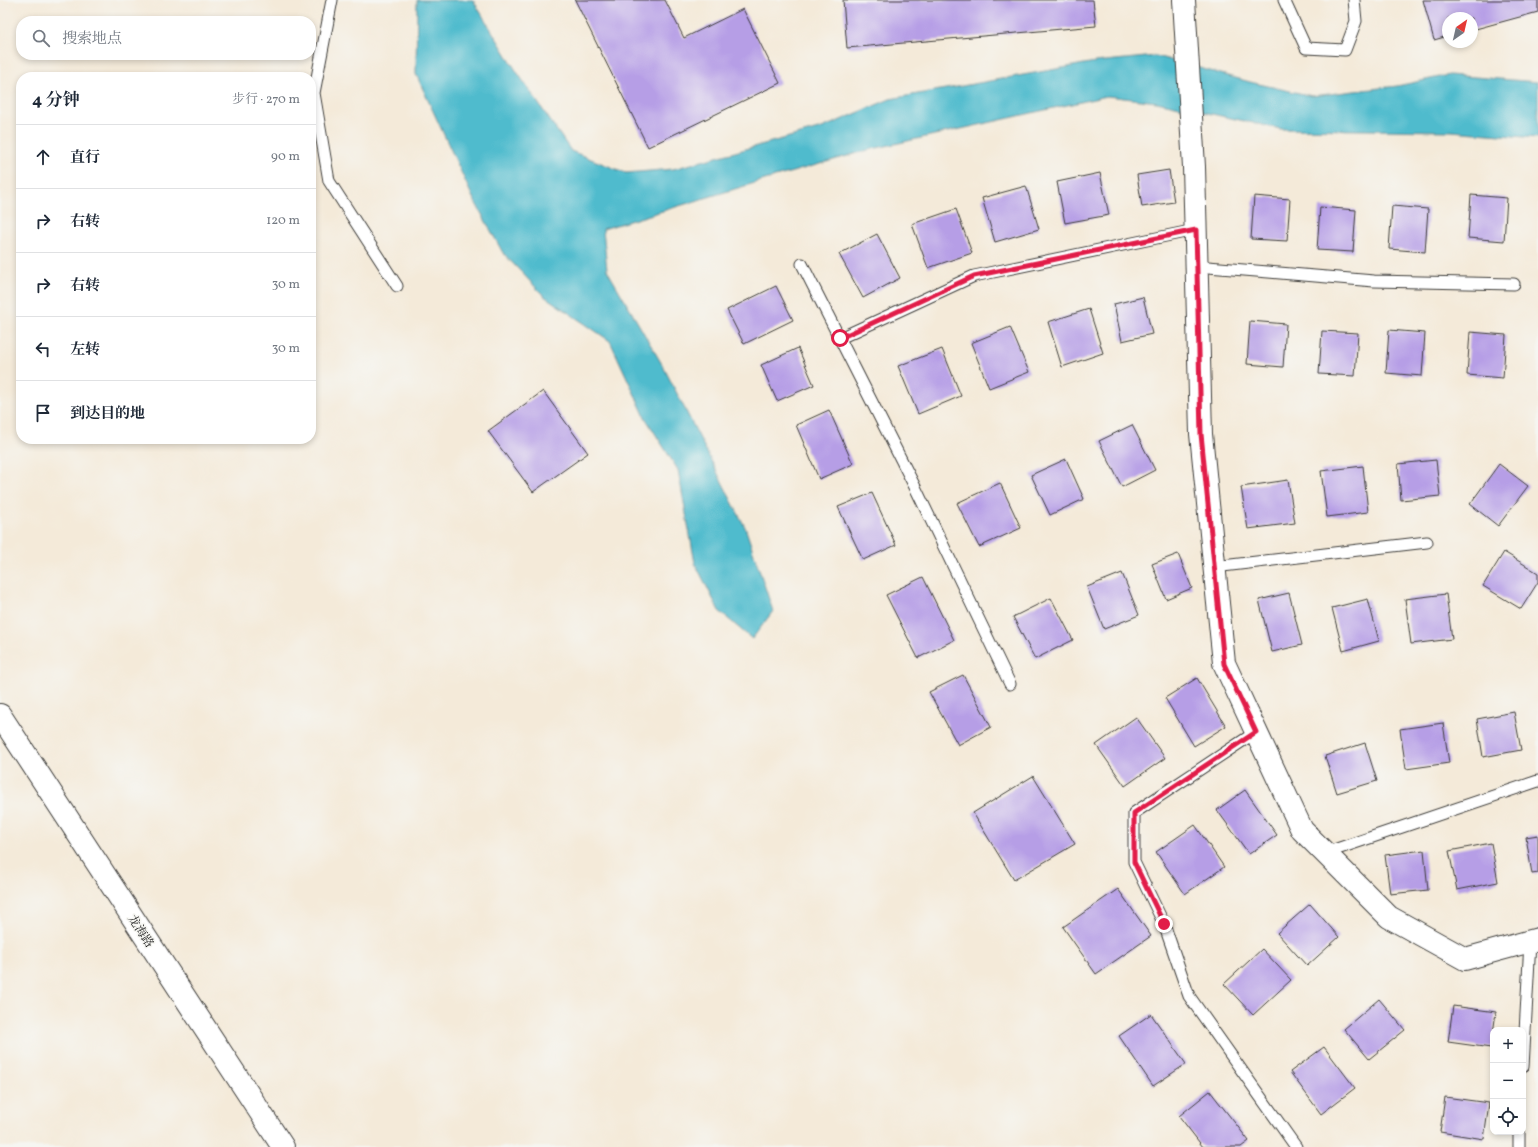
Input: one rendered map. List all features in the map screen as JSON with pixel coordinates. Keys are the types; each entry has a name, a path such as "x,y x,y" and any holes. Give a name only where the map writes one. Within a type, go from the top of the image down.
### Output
{"street":[{"path":"1184,10 1194,167 1201,434 1224,664 1302,830 1390,917 1465,958 1534,941"},
{"name":"龙海路","path":"0,715 283,1147"}],"lane":[{"path":"316,83 332,0"},
{"path":"1284,0 1306,48 1345,50 1356,21 1354,0"},
{"path":"316,105 329,181 397,286"},
{"path":"840,338 974,276 1196,230"},
{"path":"802,264 916,489 1010,684"},
{"path":"1196,266 1374,281 1514,284"},
{"path":"1214,567 1427,542"},
{"path":"1256,732 1134,813 1134,862 1164,924 1189,996 1296,1147"},
{"path":"1325,852 1538,780"},
{"path":"1523,1063 1534,941"},
{"path":"1519,1135 1519,1147"}],"water":[{"path":"417,0 473,0 517,72 571,151 626,173 673,169 822,128 890,99 1095,62 1156,56 1250,82 1312,96 1397,86 1449,75 1538,82 1538,138 1451,131 1281,129 1157,102 1107,96 868,150 603,229 607,270 663,366 745,527 773,611 752,639 719,611 695,563 678,470 646,419 610,341 544,296 503,253 473,198 416,74"}],"building":[{"path":"575,0 665,0 684,38 743,9 780,83 648,147"},
{"path":"843,0 1093,0 1096,26 847,48"},
{"path":"1423,0 1538,0 1538,12 1478,28 1478,12 1442,12 1442,38 1434,40"},
{"path":"1169,170 1174,202 1142,207 1137,175"},
{"path":"1100,173 1109,215 1065,223 1057,182"},
{"path":"1026,186 1039,229 995,242 982,198"},
{"path":"1471,195 1507,198 1504,241 1468,238"},
{"path":"1254,196 1290,199 1287,241 1251,239"},
{"path":"1392,206 1428,209 1425,252 1389,249"},
{"path":"1320,207 1356,210 1353,252 1317,250"},
{"path":"956,209 972,253 928,268 912,224"},
{"path":"877,234 900,278 863,298 839,254"},
{"path":"776,286 793,320 744,344 727,310"},
{"path":"1143,297 1152,334 1122,341 1114,304"},
{"path":"1089,309 1103,353 1062,367 1048,322"},
{"path":"1250,321 1286,324 1283,367 1247,364"},
{"path":"1010,327 1029,372 989,388 971,343"},
{"path":"1389,330 1425,333 1422,376 1386,373"},
{"path":"1322,331 1358,333 1355,376 1319,374"},
{"path":"1470,332 1506,335 1503,378 1467,375"},
{"path":"798,348 814,385 777,401 761,365"},
{"path":"942,349 961,396 918,414 898,366"},
{"path":"543,391 588,453 533,492 488,431"},
{"path":"829,410 853,464 819,479 796,425"},
{"path":"1132,425 1155,470 1122,487 1099,441"},
{"path":"1066,459 1084,499 1050,515 1031,475"},
{"path":"1436,460 1440,496 1401,500 1398,464"},
{"path":"1499,464 1528,486 1498,526 1470,504"},
{"path":"1363,466 1368,512 1327,517 1321,471"},
{"path":"1288,480 1295,523 1248,529 1241,487"},
{"path":"1000,483 1021,528 979,547 957,503"},
{"path":"872,493 896,545 863,560 838,507"},
{"path":"1504,552 1538,573 1538,582 1521,609 1483,586"},
{"path":"1178,554 1192,588 1166,599 1152,564"},
{"path":"1122,573 1139,615 1104,629 1087,587"},
{"path":"923,577 954,640 918,658 886,595"},
{"path":"1289,593 1302,645 1272,652 1259,600"},
{"path":"1446,594 1452,639 1411,644 1405,599"},
{"path":"1051,598 1073,640 1035,659 1013,617"},
{"path":"1368,599 1379,641 1343,651 1332,608"},
{"path":"963,675 991,727 958,745 929,692"},
{"path":"1197,678 1226,726 1194,746 1165,698"},
{"path":"1514,712 1521,750 1483,757 1477,719"},
{"path":"1136,717 1165,758 1125,786 1096,745"},
{"path":"1443,723 1449,763 1406,769 1400,729"},
{"path":"1365,743 1377,781 1337,793 1325,756"},
{"path":"1033,776 1075,844 1014,880 973,813"},
{"path":"1245,790 1277,835 1249,854 1217,810"},
{"path":"1195,825 1224,867 1185,894 1156,852"},
{"path":"1538,835 1538,873 1532,874 1526,837"},
{"path":"1491,843 1498,882 1457,890 1449,851"},
{"path":"1424,850 1428,890 1390,894 1385,855"},
{"path":"1118,889 1151,936 1096,974 1063,927"},
{"path":"1310,904 1339,937 1307,966 1277,933"},
{"path":"1262,949 1291,980 1253,1015 1224,984"},
{"path":"1379,999 1405,1030 1369,1059 1344,1029"},
{"path":"1453,1006 1496,1012 1494,1027 1490,1027 1490,1048 1448,1042"},
{"path":"1151,1014 1186,1064 1153,1086 1119,1036"},
{"path":"1324,1047 1355,1088 1321,1114 1290,1072"},
{"path":"1210,1091 1249,1141 1241,1147 1203,1147 1179,1116"},
{"path":"1445,1097 1489,1103 1484,1139 1440,1132"}],"route":[{"path":"840,338 974,276 1196,230 1201,434 1224,664 1256,732 1134,813 1134,862 1164,924"}]}
